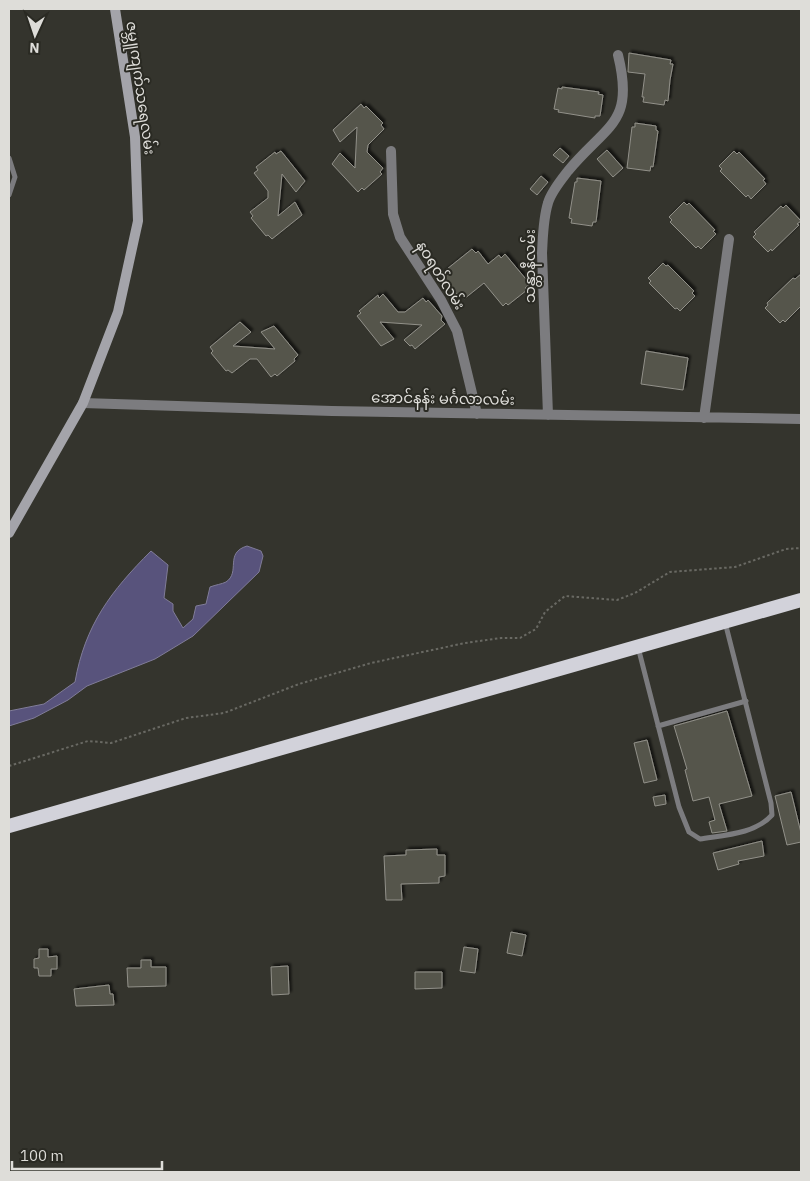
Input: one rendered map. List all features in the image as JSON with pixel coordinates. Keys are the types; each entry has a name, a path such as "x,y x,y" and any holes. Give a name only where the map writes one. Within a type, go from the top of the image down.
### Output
{"highway":[{"path":"9,826 801,600"}],"main road":[{"name":"ဇမ္ဘူကျက်သရေလမ်း","path":"9,533 83,403 118,312 138,221 135,138 115,9"}],"street":[{"name":"သန္တာနီလမ်း","path":"548,415 542,253 548,202 562,179 584,152 609,130 622,110 624,80 618,55"},
{"name":"နဝရတ်လမ်း","path":"391,151 393,214 400,237 441,300 458,331 477,414"},
{"path":"704,418 729,239"},
{"name":"အောင်နန်း မင်္ဂလာလမ်း","path":"83,403 477,414 801,419"}],"lane":[{"path":"9,158 15,177 9,195"},
{"path":"638,647 679,807 689,832 700,839 763,825 772,815 769,794 725,622"},
{"path":"658,726 746,701"}],"path":[{"path":"9,766 88,741 111,743 186,718 224,713 299,684 371,663 465,642 520,638 536,629 545,612 565,596 617,600 635,593 670,572 735,567 786,549 801,548"}],"shaded area":[{"path":"247,546 261,551 263,556 259,572 193,636 155,659 87,686 68,700 34,718 9,726 9,711 44,704 75,682 85,643 102,610 124,580 151,551 168,565 164,598 173,604 173,611 183,628 193,619 196,606 206,604 210,587 226,582 230,578 236,553"}],"building":[{"path":"629,53 671,60 670,64 673,64 668,101 665,100 664,105 643,102 645,74 628,72"},
{"path":"562,87 599,92 598,94 603,95 600,116 595,116 595,118 558,112 559,110 554,109 558,88 562,89"},
{"path":"361,104 364,108 366,106 383,123 381,125 384,129 368,145 367,152 383,168 380,172 382,174 364,190 362,188 358,192 332,164 340,153 355,168 357,127 340,142 333,130"},
{"path":"635,123 656,126 658,131 653,167 651,166 650,171 627,168 632,127 635,127"},
{"path":"560,148 569,156 563,163 553,155"},
{"path":"607,150 623,168 613,177 597,159"},
{"path":"281,151 305,181 296,192 282,174 278,216 295,202 302,215 272,239 268,235 266,236 251,218 253,216 250,212 268,198 268,191 254,173 258,170 256,167 275,152 276,154"},
{"path":"734,151 737,154 739,152 765,179 763,180 766,184 751,199 748,195 746,197 720,171 722,169 719,166"},
{"path":"541,176 548,182 537,195 530,189"},
{"path":"577,178 601,181 596,222 593,222 592,226 571,223 572,219 569,218"},
{"path":"684,202 687,205 689,203 715,230 713,231 716,234 701,249 698,246 696,248 670,222 672,220 669,217"},
{"path":"786,205 801,221 772,251 771,249 768,252 753,237 756,234 754,232 781,206 783,208"},
{"path":"472,249 476,253 478,251 488,264 499,255 501,258 505,254 530,284 525,288 527,290 508,305 506,303 503,306 484,283 464,299 461,295 459,297 442,273"},
{"path":"663,263 666,266 668,265 694,291 692,293 695,296 680,311 677,308 675,309 649,283 651,281 648,278"},
{"path":"801,274 801,306 785,322 783,320 780,323 765,308 768,305 767,303 793,278 795,279"},
{"path":"383,294 398,312 405,312 423,298 426,302 428,300 442,316 441,320 445,324 415,349 404,340 422,325 380,322 394,339 381,346 357,316 361,313 359,311 378,295 379,298"},
{"path":"240,322 251,332 233,346 275,349 261,332 274,326 298,355 294,359 295,361 277,376 275,374 271,377 257,359 250,359 232,373 228,370 226,371 211,353 213,351 210,347"},
{"path":"646,351 688,358 683,390 641,384"},
{"path":"727,711 752,796 719,804 727,831 712,833 709,822 715,820 709,797 693,801 685,770 687,769 674,726"},
{"path":"647,740 657,780 644,783 634,743"},
{"path":"791,792 801,833 801,842 787,845 775,796"},
{"path":"665,795 666,804 655,806 653,797"},
{"path":"762,841 764,856 738,861 739,864 718,870 713,853"},
{"path":"437,849 437,855 445,855 445,876 439,877 439,883 401,884 402,900 386,900 384,856 406,855 406,850"},
{"path":"511,932 526,935 522,956 507,953"},
{"path":"464,947 478,949 475,973 460,971"},
{"path":"39,949 48,949 48,957 57,956 57,969 51,969 51,976 39,976 38,968 34,968 34,959 39,958"},
{"path":"141,960 151,960 151,967 166,967 166,986 128,987 127,968 141,968"},
{"path":"288,966 289,994 272,995 271,967"},
{"path":"415,972 442,972 442,988 415,989"},
{"path":"109,985 110,994 113,994 114,1005 76,1006 74,989"}]}
